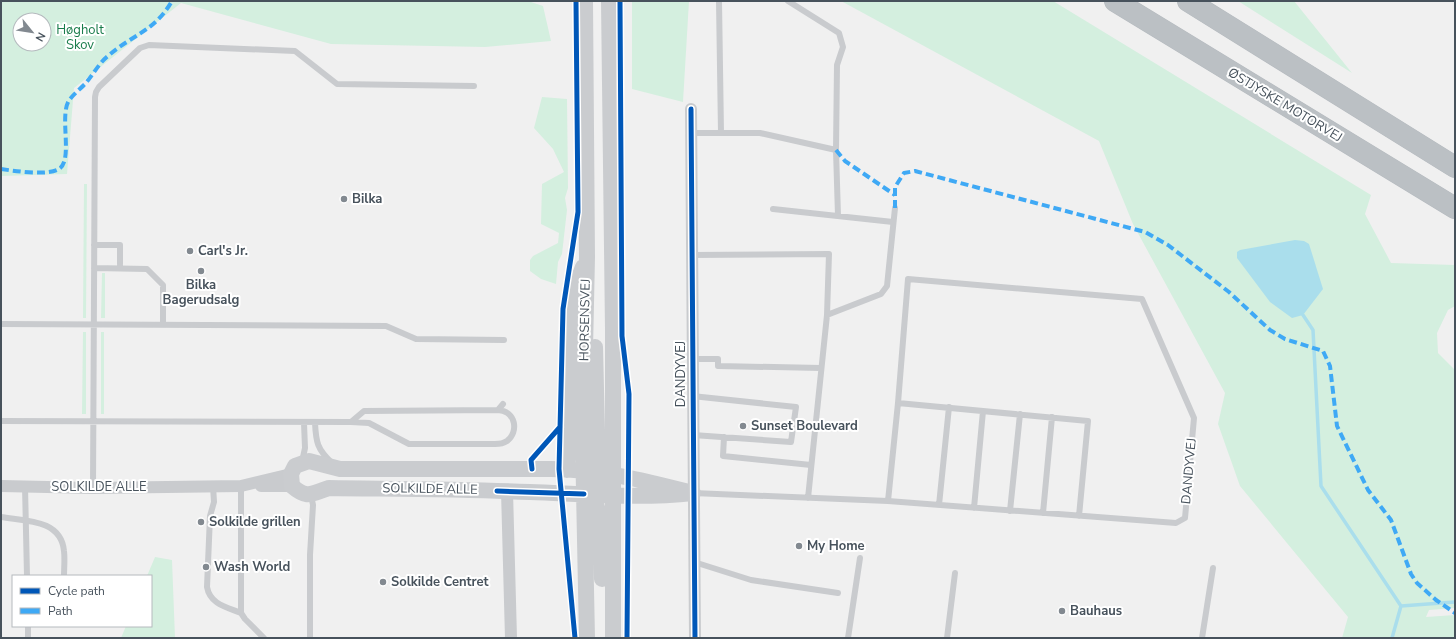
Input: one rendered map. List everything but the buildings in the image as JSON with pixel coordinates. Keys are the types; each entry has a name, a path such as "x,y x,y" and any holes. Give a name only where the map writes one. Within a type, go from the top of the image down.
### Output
{"highway":[{"name":"ØSTJYSKE MOTORVEJ","path":"1115,1 1455,208"},
{"path":"1193,3 1455,167"}],"main road":[{"name":"HORSENSVEJ","path":"585,1 586,290 598,472 612,495 613,633"},
{"path":"599,1 600,90 610,113"},
{"name":"HORSENSVEJ","path":"587,638 589,494 598,472 613,329 609,1"},
{"path":"566,470 575,288 586,257"},
{"name":"SOLKILDE ALLE","path":"295,474 317,462 330,468 340,469 566,470 598,472"},
{"name":"DANDYVEJ","path":"598,472 638,478 693,493"},
{"path":"295,474 303,494 311,495"},
{"name":"SOLKILDE ALLE","path":"311,495 330,488 589,494"},
{"name":"DANDYVEJ","path":"589,494 660,496 693,493"},
{"path":"589,494 600,518 602,591 613,633"}],"street":[{"name":"DANDYVEJ","path":"691,109 695,638"},
{"name":"SOLKILDE ALLE","path":"1,486 93,488 244,485 295,474"},
{"path":"506,491 511,638"}],"lane":[{"path":"719,1 721,133"},
{"path":"788,1 839,33 843,47 837,65 836,150 838,216"},
{"path":"93,488 96,92 144,46 295,51 337,84 474,86"},
{"path":"691,133 760,132 836,150"},
{"path":"827,315 881,294 887,286 895,208"},
{"path":"773,209 893,222"},
{"path":"94,245 120,245 120,264"},
{"path":"692,255 829,254 827,315 808,498"},
{"path":"94,268 147,269 163,285 163,325"},
{"name":"DANDYVEJ","path":"693,493 888,501 1176,523 1185,518 1194,418 1142,299 908,279 898,403"},
{"path":"1,324 386,326 416,339 504,340"},
{"path":"692,359 718,360 718,366 821,368"},
{"path":"692,396 796,406 791,442 693,435"},
{"path":"888,501 898,403 1088,421 1079,516"},
{"path":"498,410 504,404"},
{"path":"939,505 948,407"},
{"path":"1,421 369,423 409,444 495,444 507,442 512,436 514,426 514,421 510,414 498,410 364,411 351,422"},
{"path":"974,508 983,411"},
{"path":"1010,511 1020,414"},
{"path":"1043,513 1052,417"},
{"path":"295,474 305,448 304,422"},
{"path":"315,422 316,441 320,450 340,469"},
{"path":"724,437 723,456 811,465"},
{"path":"244,485 241,612 245,620 264,638"},
{"path":"25,486 27,575"},
{"path":"213,486 214,502 210,516 207,587 209,596 215,602 241,612"},
{"path":"310,638 310,555 313,505 311,495"},
{"path":"1,517 42,523 52,528 59,536 64,550 64,575"},
{"path":"848,638 860,558"},
{"path":"694,562 751,580 838,593"},
{"path":"1202,638 1213,568"},
{"path":"947,638 955,573"},
{"path":"28,627 28,638"}],"green space":[{"name":"Høgholt Skov","path":"1,1 528,1 543,6 551,41 485,47 331,44 181,3 74,88 67,174 1,176"},
{"path":"632,1 689,1 683,102 632,89"},
{"path":"841,1 1053,1 1371,195 1365,214 1391,263 1455,265 1455,306 1448,310 1437,333 1438,353 1455,370 1455,608 1429,610 1426,617 1455,615 1455,638 1342,638 1348,617 1240,486 1218,424 1225,393 1133,224 1099,141"},
{"path":"1238,1 1294,1 1352,73"},
{"path":"542,97 567,99 568,188 565,198 567,210 562,254 558,262 556,284 541,279 530,271 530,260 533,256 558,243 559,233 541,224 542,184 564,172 553,149 534,128"},
{"path":"84,184 87,184 86,318 83,318"},
{"path":"102,273 105,273 105,318 101,318"},
{"path":"83,332 86,332 86,414 82,414"},
{"path":"101,332 104,332 104,414 101,414"},
{"path":"155,557 172,560 175,638 121,638 126,627 152,627 152,575 147,575"}],"water":[{"path":"1295,240 1304,241 1309,244 1323,289 1303,315 1292,318 1270,302 1237,258 1237,252 1240,250"}],"waterway":[{"path":"1303,315 1313,330 1321,486 1401,606 1392,638"},
{"path":"1401,606 1455,602"}],"marked path":[{"path":"1,169 39,173 59,169 63,164 65,156 65,115 70,99 85,84 105,59 158,20 172,1"},
{"path":"836,150 845,161 895,195"},
{"path":"895,208 895,187 904,173 915,171 1145,232 1168,245 1229,292 1270,330 1285,339 1323,351 1330,366 1337,426 1368,490 1391,520 1411,574 1417,583 1436,600 1455,613"}],"cycle path":[{"path":"575,638 559,469 563,309 578,212 576,1"},
{"path":"620,1 622,336 629,394 627,638"},
{"path":"691,109 695,638"},
{"path":"532,469 531,460 560,427"},
{"path":"497,491 584,494"}],"place":[{"name":"Bilka","path":"344,199"},
{"name":"Carl's Jr.","path":"190,251"},
{"name":"Bilka Bagerudsalg","path":"201,271"},
{"name":"Sunset Boulevard","path":"743,426"},
{"name":"Solkilde grillen","path":"201,522"},
{"name":"My Home","path":"799,546"},
{"name":"Wash World","path":"206,567"},
{"name":"Solkilde Centret","path":"383,582"},
{"name":"Bauhaus","path":"1062,611"}]}
